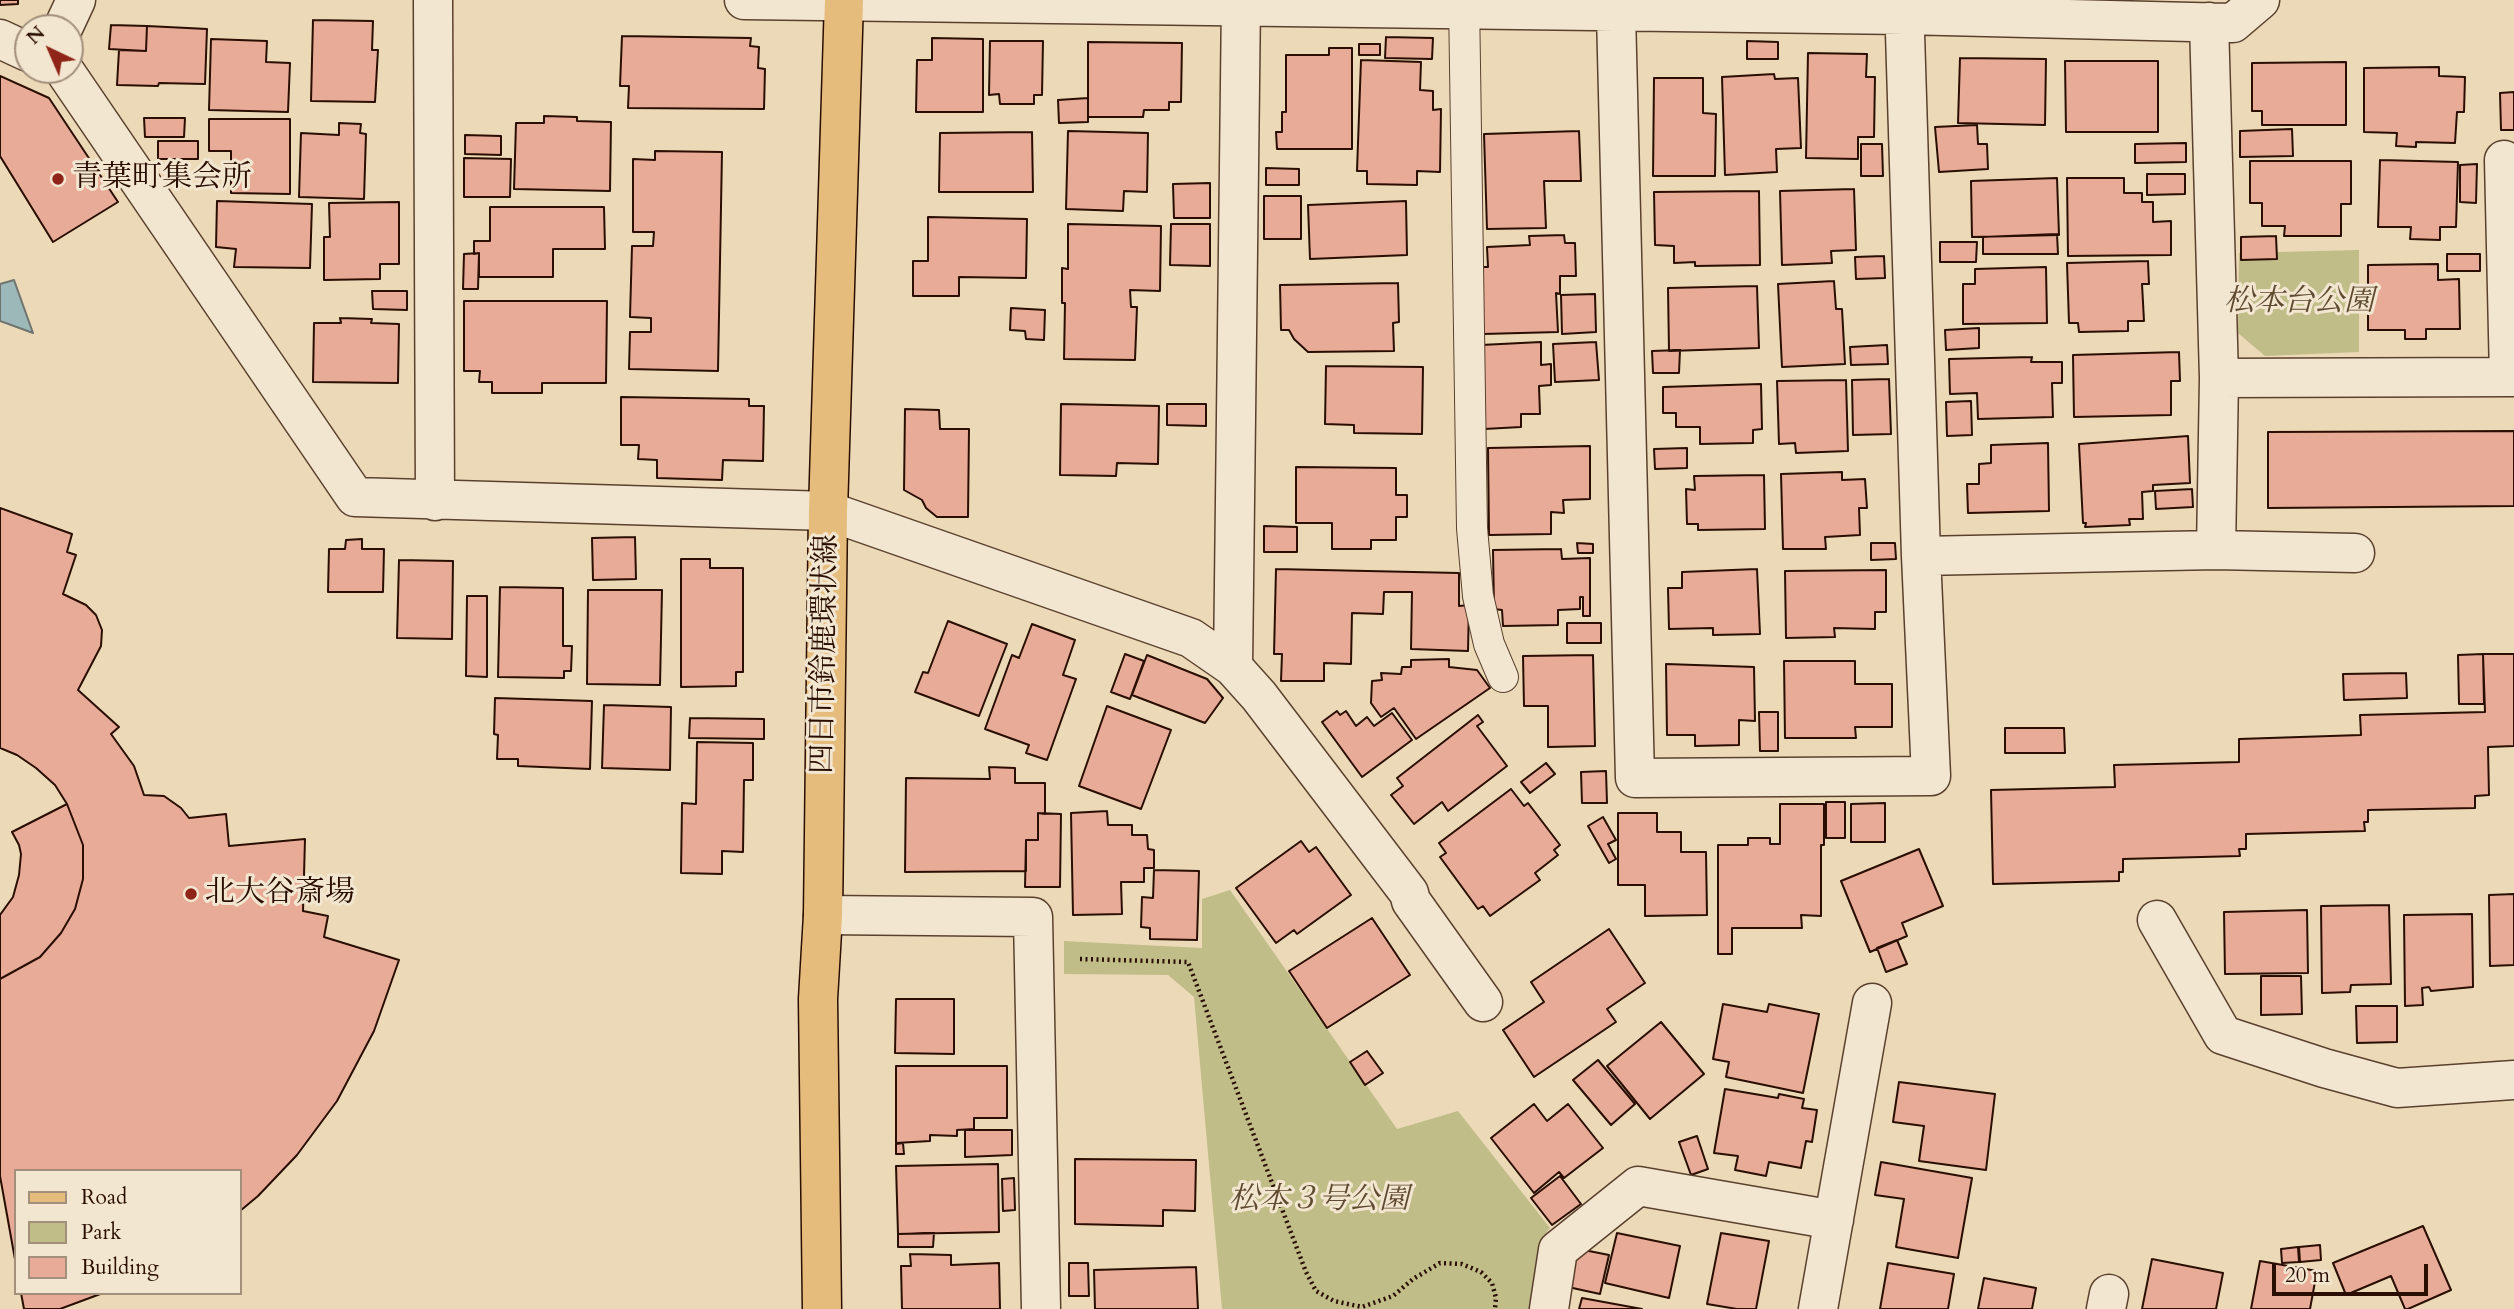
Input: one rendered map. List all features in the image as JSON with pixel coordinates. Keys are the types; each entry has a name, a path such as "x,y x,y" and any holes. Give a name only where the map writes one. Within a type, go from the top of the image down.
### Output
{"main road":[{"name":"四日市鈴鹿環状線","path":"822,1309 818,999 823,915 828,511 844,1"}],"street":[{"path":"433,0 435,501"},
{"path":"744,0 1904,8 2232,23 2260,0"},
{"path":"1233,667 1240,3"},
{"path":"1627,8 1635,778 1931,776 1904,8"},
{"path":"2209,22 2219,377 2216,550"},
{"path":"74,84 355,497 828,511 1191,638 1233,667 1259,696 1409,893 1411,901 1483,1003"},
{"path":"2219,377 2511,377 2504,160"},
{"path":"1922,556 2216,550 2355,553"},
{"path":"823,915 1033,917 1041,1309"},
{"path":"2157,920 2223,1035 2324,1068 2397,1088 2514,1080"},
{"path":"1818,1309 1872,1003"},
{"path":"1549,1309 1558,1251 1638,1186 1834,1220"}],"lane":[{"path":"1464,5 1472,528 1478,596 1489,644 1503,677"}],"path":[{"path":"1034,957 1188,962 1306,1272 1317,1291 1334,1301 1362,1307 1392,1296 1413,1279 1440,1263 1462,1264 1481,1272 1492,1283 1496,1298 1495,1309"}],"green space":[{"name":"松本台公園","path":"2359,250 2359,352 2265,356 2238,333 2239,253"},
{"name":"松本３号公園","path":"1230,890 1397,1129 1458,1111 1550,1228 1539,1242 1529,1309 1222,1309 1194,997 1168,975 1064,974 1064,941 1202,948 1202,899"}],"water":[{"path":"14,280 33,333 0,321 0,284"}],"building":[{"path":"0,0 18,0 18,4 0,5"},
{"path":"313,20 373,21 372,50 378,50 375,102 311,101"},
{"path":"111,25 147,26 146,51 109,49"},
{"path":"147,26 207,29 205,84 117,85 119,50 146,51"},
{"path":"622,36 751,38 750,46 759,47 758,68 765,69 764,109 628,108 629,86 620,86"},
{"path":"1386,37 1433,38 1432,59 1385,58"},
{"path":"932,38 983,39 983,112 916,112 917,60 932,60"},
{"path":"211,39 267,41 266,62 290,63 288,112 209,110"},
{"path":"990,41 1043,41 1042,95 1034,95 1034,104 1000,104 999,94 989,95"},
{"path":"1747,41 1778,42 1778,59 1747,59"},
{"path":"1088,42 1182,43 1181,102 1169,102 1169,110 1144,110 1143,117 1088,117"},
{"path":"1359,44 1380,44 1380,55 1359,55"},
{"path":"1329,48 1352,48 1352,149 1277,149 1276,132 1282,132 1282,112 1286,112 1286,55 1329,55"},
{"path":"1808,53 1867,54 1866,77 1875,77 1874,137 1858,137 1858,159 1806,158"},
{"path":"1960,58 2046,59 2045,125 1958,123"},
{"path":"1361,60 1421,62 1420,90 1433,91 1433,110 1441,109 1440,172 1417,171 1417,185 1367,184 1367,171 1357,171"},
{"path":"2065,61 2158,61 2158,132 2066,132"},
{"path":"2346,62 2346,125 2262,125 2262,111 2252,111 2252,63"},
{"path":"2439,67 2439,76 2465,77 2464,112 2457,112 2455,143 2416,142 2416,147 2396,146 2397,133 2364,132 2364,68"},
{"path":"1774,74 1775,79 1798,78 1801,148 1776,149 1777,172 1725,175 1722,77"},
{"name":"青葉町集会所","path":"0,76 49,98 118,202 53,242 0,156"},
{"path":"1654,78 1703,78 1703,113 1716,114 1715,176 1653,176"},
{"path":"2514,92 2514,130 2501,130 2500,93"},
{"path":"1088,98 1088,122 1059,123 1058,100"},
{"path":"544,116 611,122 610,191 514,189 516,123 544,123"},
{"path":"144,118 185,118 184,137 145,137"},
{"path":"209,119 290,119 290,194 231,193 231,151 209,151"},
{"path":"339,123 361,124 360,133 366,134 364,199 299,197 301,133 339,135"},
{"path":"1977,125 1978,144 1987,144 1988,169 1939,172 1935,127"},
{"path":"2292,129 2293,156 2240,157 2240,131"},
{"path":"1068,131 1148,133 1147,192 1124,191 1123,211 1066,209"},
{"path":"1579,131 1581,181 1544,181 1546,228 1487,229 1484,134"},
{"path":"1032,132 1033,192 939,192 940,133"},
{"path":"465,135 501,136 501,155 465,154"},
{"path":"158,141 198,141 198,159 158,159"},
{"path":"2186,143 2186,162 2135,163 2135,144"},
{"path":"1861,144 1882,144 1883,176 1861,176"},
{"path":"655,151 722,152 718,371 629,369 630,332 651,332 651,318 630,317 632,246 653,246 654,232 633,232 633,159 655,160"},
{"path":"464,158 511,159 510,197 464,197"},
{"path":"2380,160 2458,162 2456,227 2440,227 2440,240 2410,239 2411,227 2378,227"},
{"path":"2250,161 2351,161 2351,204 2341,204 2341,236 2284,236 2285,226 2262,226 2262,203 2250,203"},
{"path":"2477,164 2476,203 2460,202 2460,165"},
{"path":"1266,168 1299,169 1299,185 1266,185"},
{"path":"2147,174 2185,174 2185,194 2147,195"},
{"path":"2057,178 2059,235 1972,237 1971,181"},
{"path":"2067,178 2124,178 2124,193 2142,193 2142,202 2153,202 2153,222 2171,221 2171,255 2068,256"},
{"path":"1210,183 1210,218 1174,218 1173,184"},
{"path":"1854,189 1856,250 1831,251 1832,263 1782,265 1780,191"},
{"path":"1759,191 1760,265 1695,266 1695,262 1674,263 1674,246 1655,245 1654,192"},
{"path":"1264,196 1301,196 1301,239 1264,239"},
{"path":"217,201 312,204 310,268 234,267 236,249 216,247"},
{"path":"1406,201 1407,255 1310,259 1308,205"},
{"path":"399,202 399,264 380,264 380,279 324,280 324,237 330,237 329,203"},
{"path":"490,207 604,207 605,249 553,249 553,277 479,277 479,253 474,254 474,241 490,241"},
{"path":"928,217 1027,219 1026,278 959,277 959,296 913,296 913,261 928,261"},
{"path":"1068,224 1161,226 1160,291 1130,290 1131,307 1137,307 1135,360 1064,359 1065,303 1062,303 1062,268 1068,269"},
{"path":"1171,224 1210,224 1210,266 1170,265"},
{"path":"2057,234 2058,254 1983,254 1983,237"},
{"path":"1564,235 1565,243 1575,243 1576,276 1560,276 1560,294 1556,293 1558,332 1483,334 1481,267 1488,267 1487,247 1530,245 1529,236"},
{"path":"2276,236 2277,259 2241,260 2241,237"},
{"path":"1940,242 1977,242 1976,262 1940,262"},
{"path":"479,253 478,289 463,289 464,254"},
{"path":"2447,254 2480,254 2480,271 2447,271"},
{"path":"1884,256 1885,278 1856,279 1855,257"},
{"path":"2148,261 2149,284 2142,284 2144,321 2128,321 2128,331 2079,332 2078,323 2069,323 2067,263"},
{"path":"2438,264 2438,280 2459,279 2460,329 2426,329 2426,339 2405,339 2405,330 2368,330 2368,265"},
{"path":"2046,267 2047,323 1963,324 1963,284 1975,284 1975,269"},
{"path":"1834,281 1836,309 1842,309 1845,364 1782,367 1778,284"},
{"path":"1398,283 1399,322 1393,323 1394,351 1308,352 1289,330 1281,330 1280,285"},
{"path":"1757,286 1759,348 1669,351 1668,288"},
{"path":"372,291 407,291 407,310 373,309"},
{"path":"1595,294 1596,332 1562,334 1561,295"},
{"path":"464,301 607,301 606,383 542,383 542,393 492,393 492,382 479,382 480,371 464,371"},
{"path":"1011,308 1045,310 1044,340 1026,339 1025,331 1010,330"},
{"path":"340,318 372,319 371,323 399,324 398,383 313,382 314,323 341,323"},
{"path":"1979,328 1979,348 1946,350 1945,330"},
{"path":"1541,342 1541,365 1551,364 1551,385 1539,386 1540,414 1521,414 1521,427 1484,429 1481,345"},
{"path":"1596,342 1599,380 1555,382 1553,344"},
{"path":"1887,345 1888,364 1851,365 1850,347"},
{"path":"1680,350 1679,373 1653,373 1652,351"},
{"path":"2179,352 2180,381 2171,381 2171,415 2074,417 2073,355"},
{"path":"2032,357 2031,362 2062,362 2062,383 2052,383 2053,417 1978,419 1977,393 1950,394 1949,359"},
{"path":"1326,366 1423,367 1422,434 1354,433 1354,425 1325,424"},
{"path":"1889,379 1891,434 1853,435 1852,380"},
{"path":"1846,380 1848,451 1796,453 1795,443 1779,444 1777,381"},
{"path":"1761,384 1762,429 1753,430 1753,443 1700,444 1700,427 1676,427 1676,413 1663,413 1663,387"},
{"path":"621,397 749,399 749,406 764,406 763,461 723,460 722,480 657,478 657,460 638,459 639,445 621,445"},
{"path":"1971,401 1972,435 1947,436 1946,402"},
{"path":"1061,404 1159,406 1158,464 1117,463 1116,476 1060,475"},
{"path":"1167,404 1206,404 1206,426 1167,425"},
{"path":"905,409 939,410 940,429 969,429 968,517 937,517 926,508 922,500 904,490"},
{"path":"2514,431 2514,506 2268,508 2268,432"},
{"path":"2188,436 2190,483 2153,485 2153,491 2142,492 2143,519 2129,519 2130,525 2085,527 2079,444"},
{"path":"2048,443 2049,511 1968,513 1967,484 1979,484 1979,464 1991,463 1991,445"},
{"path":"1590,446 1590,499 1563,500 1564,513 1551,512 1551,534 1489,535 1488,448"},
{"path":"1687,448 1687,468 1655,469 1654,449"},
{"path":"1296,467 1396,468 1396,495 1407,495 1407,517 1396,517 1396,540 1371,540 1371,549 1332,549 1332,523 1296,523"},
{"path":"1842,472 1842,480 1865,479 1867,508 1859,508 1860,535 1825,537 1826,549 1783,549 1781,474"},
{"path":"1764,475 1765,529 1698,530 1698,524 1687,524 1686,489 1695,490 1694,476"},
{"path":"2192,489 2193,507 2156,509 2155,491"},
{"name":"北大谷斎場","path":"0,508 72,534 67,552 76,555 63,594 86,605 96,615 102,630 101,646 78,690 119,727 111,734 134,766 144,795 164,796 181,808 189,818 226,814 229,846 305,839 303,911 328,916 324,937 399,960 374,1031 337,1101 297,1155 242,1209 242,1169 14,1169 14,1254 0,1176 0,979 40,957 61,933 75,909 83,879 83,845 67,804 55,785 17,755 0,748"},
{"path":"1264,526 1297,527 1297,552 1264,552"},
{"path":"635,537 636,579 593,580 592,538"},
{"path":"362,539 362,549 384,549 383,592 328,592 329,549 345,549 346,540"},
{"path":"1577,543 1593,544 1593,553 1578,553"},
{"path":"1871,543 1895,543 1896,559 1871,560"},
{"path":"1561,549 1562,559 1590,558 1590,616 1583,616 1583,597 1580,597 1580,609 1558,610 1558,625 1503,626 1502,610 1494,609 1493,550"},
{"path":"681,559 710,559 710,568 743,568 743,672 736,672 736,686 681,687"},
{"path":"399,560 453,561 452,639 397,638"},
{"path":"1276,569 1459,573 1459,606 1469,605 1468,651 1411,649 1412,592 1384,592 1383,614 1352,613 1351,664 1324,663 1324,681 1281,681 1282,654 1274,654"},
{"path":"1757,569 1760,634 1713,635 1713,628 1669,629 1668,588 1682,588 1682,572"},
{"path":"1886,570 1886,612 1875,612 1875,629 1834,628 1835,637 1786,638 1785,571"},
{"path":"500,587 563,588 563,646 572,646 571,671 564,671 564,678 498,677"},
{"path":"588,590 662,590 660,685 587,684"},
{"path":"467,596 487,596 487,677 466,676"},
{"path":"948,621 1007,644 979,716 915,692 923,672 928,673"},
{"path":"1567,623 1601,623 1601,643 1567,643"},
{"path":"1032,624 1075,640 1063,675 1076,679 1047,760 1026,753 1029,745 985,729 1012,655 1019,658"},
{"path":"1125,654 1144,661 1130,699 1111,692"},
{"path":"2483,654 2484,704 2459,704 2458,655"},
{"path":"2483,654 2514,654 2514,746 2488,747 2489,795 2475,796 2475,808 2368,810 2368,822 2364,822 2365,831 2246,834 2246,849 2239,849 2240,856 2123,859 2123,872 2119,872 2119,881 1993,884 1991,790 2115,787 2114,765 2239,762 2239,739 2361,735 2360,715 2485,712"},
{"path":"1147,655 1207,679 1223,698 1205,723 1132,695"},
{"path":"1593,655 1595,746 1548,747 1548,706 1524,706 1523,656"},
{"path":"1449,659 1449,667 1477,670 1490,688 1416,739 1394,708 1381,717 1371,703 1372,681 1382,680 1381,673 1401,674 1402,667 1411,667 1411,660"},
{"path":"1784,661 1855,661 1855,684 1892,684 1892,727 1855,727 1856,738 1785,738"},
{"path":"1666,664 1754,667 1755,721 1739,720 1739,745 1695,746 1695,735 1667,735"},
{"path":"2406,673 2407,698 2344,700 2343,674"},
{"path":"495,698 592,701 590,769 518,766 518,759 497,759 498,735 494,734"},
{"path":"604,705 671,707 670,770 602,768"},
{"path":"1107,706 1171,730 1141,809 1079,786"},
{"path":"1337,711 1340,715 1346,711 1356,726 1367,717 1374,726 1392,713 1412,740 1362,777 1322,722"},
{"path":"1759,712 1778,712 1778,751 1760,751"},
{"path":"1478,715 1483,722 1477,726 1507,766 1448,811 1442,802 1414,824 1391,795 1403,786 1397,778"},
{"path":"690,718 764,719 764,739 689,738"},
{"path":"2005,728 2064,728 2065,753 2005,753"},
{"path":"697,742 753,743 753,780 744,780 743,852 722,851 722,874 681,873 682,803 696,804"},
{"path":"1546,763 1555,774 1530,793 1521,782"},
{"path":"989,767 1015,768 1015,783 1045,783 1045,814 1038,813 1038,840 1026,840 1026,871 905,872 906,778 990,779"},
{"path":"1606,771 1607,803 1582,803 1581,772"},
{"path":"1511,789 1524,806 1528,803 1560,845 1554,850 1558,855 1535,873 1540,880 1490,916 1483,906 1478,909 1440,857 1446,853 1439,843"},
{"path":"1826,802 1845,802 1845,838 1826,838"},
{"path":"1885,803 1885,842 1851,842 1851,804"},
{"path":"67,804 83,845 83,879 75,909 61,933 40,957 0,979 0,915 13,897 21,854 12,832"},
{"path":"1780,804 1824,804 1821,916 1801,915 1802,928 1732,928 1732,954 1718,954 1718,845 1748,845 1748,838 1770,838 1770,844 1780,844"},
{"path":"1107,811 1108,825 1132,825 1132,835 1147,835 1148,849 1154,850 1154,868 1144,868 1144,882 1121,882 1122,914 1073,915 1071,813"},
{"path":"1038,813 1061,814 1060,887 1025,887 1026,840 1038,840"},
{"path":"1618,813 1657,813 1657,832 1681,832 1681,852 1706,852 1707,915 1645,916 1645,885 1618,885"},
{"path":"1603,817 1616,840 1608,844 1616,859 1609,863 1588,826"},
{"path":"1301,841 1309,852 1316,847 1351,895 1297,934 1294,930 1276,943 1236,888"},
{"path":"1919,849 1943,906 1902,923 1907,936 1870,952 1841,881"},
{"path":"1154,870 1199,871 1197,940 1150,939 1150,928 1141,927 1142,897 1153,898"},
{"path":"2514,894 2514,965 2490,966 2489,895"},
{"path":"2389,905 2391,984 2351,985 2350,992 2322,993 2321,906"},
{"path":"2307,910 2308,973 2225,974 2224,912"},
{"path":"2472,914 2473,987 2431,991 2429,987 2422,988 2423,1005 2405,1006 2404,915"},
{"path":"1372,918 1410,975 1327,1028 1289,971"},
{"path":"1609,929 1645,983 1607,1009 1616,1022 1534,1077 1503,1030 1544,1002 1531,982"},
{"path":"1897,940 1907,964 1886,972 1877,948"},
{"path":"2261,976 2301,976 2302,1014 2261,1015"},
{"path":"896,999 954,999 954,1054 895,1053"},
{"path":"1723,1004 1767,1012 1769,1004 1819,1014 1803,1093 1726,1077 1729,1062 1713,1059"},
{"path":"2356,1006 2397,1006 2397,1042 2357,1043"},
{"path":"1661,1022 1704,1074 1650,1119 1607,1066"},
{"path":"1367,1051 1383,1073 1365,1085 1350,1062"},
{"path":"1598,1060 1635,1104 1611,1125 1573,1080"},
{"path":"896,1066 1007,1066 1007,1118 974,1118 974,1129 957,1130 957,1136 930,1135 930,1141 896,1143"},
{"path":"1899,1082 1995,1094 1986,1170 1919,1161 1924,1126 1893,1122"},
{"path":"1725,1089 1778,1098 1779,1094 1804,1099 1802,1108 1817,1110 1812,1142 1806,1141 1801,1168 1769,1162 1766,1176 1735,1170 1738,1156 1714,1153"},
{"path":"1534,1104 1547,1121 1568,1104 1603,1148 1564,1178 1559,1172 1534,1193 1491,1138"},
{"path":"965,1130 1012,1130 1012,1155 965,1157"},
{"path":"1697,1136 1708,1169 1691,1175 1679,1142"},
{"path":"903,1143 904,1154 896,1154 896,1144"},
{"path":"1075,1159 1196,1160 1195,1211 1163,1210 1163,1226 1075,1224"},
{"path":"1881,1162 1972,1178 1958,1258 1896,1247 1904,1199 1875,1195"},
{"path":"998,1164 999,1232 898,1234 896,1166"},
{"path":"1560,1176 1581,1204 1552,1225 1531,1198"},
{"path":"1014,1178 1015,1210 1003,1211 1002,1179"},
{"path":"2423,1226 2451,1290 2408,1309 2405,1309 2391,1276 2346,1295 2333,1263"},
{"path":"934,1233 933,1247 898,1247 898,1234"},
{"path":"1617,1233 1680,1246 1669,1298 1605,1283"},
{"path":"1721,1233 1769,1241 1756,1309 1707,1304"},
{"path":"2320,1245 2321,1260 2300,1262 2299,1247"},
{"path":"2298,1247 2299,1262 2282,1263 2281,1249"},
{"path":"1584,1250 1609,1255 1600,1294 1568,1287 1576,1254"},
{"path":"910,1254 951,1255 951,1265 999,1263 1000,1309 902,1309 901,1266 911,1266"},
{"path":"2152,1259 2223,1273 2216,1309 2142,1309"},
{"path":"2260,1261 2317,1271 2310,1309 2251,1309"},
{"path":"1069,1263 1088,1263 1089,1296 1069,1296"},
{"path":"1888,1263 1954,1274 1948,1309 1880,1309"},
{"path":"1196,1267 1198,1309 1095,1309 1094,1270"},
{"path":"1984,1278 2036,1288 2032,1309 1978,1309"},
{"path":"21,1295 98,1295 60,1309 24,1309"},
{"path":"1582,1298 1642,1309 1579,1309"}],"place":[{"name":"青葉町集会所","path":"58,179"},
{"name":"北大谷斎場","path":"191,894"}]}
